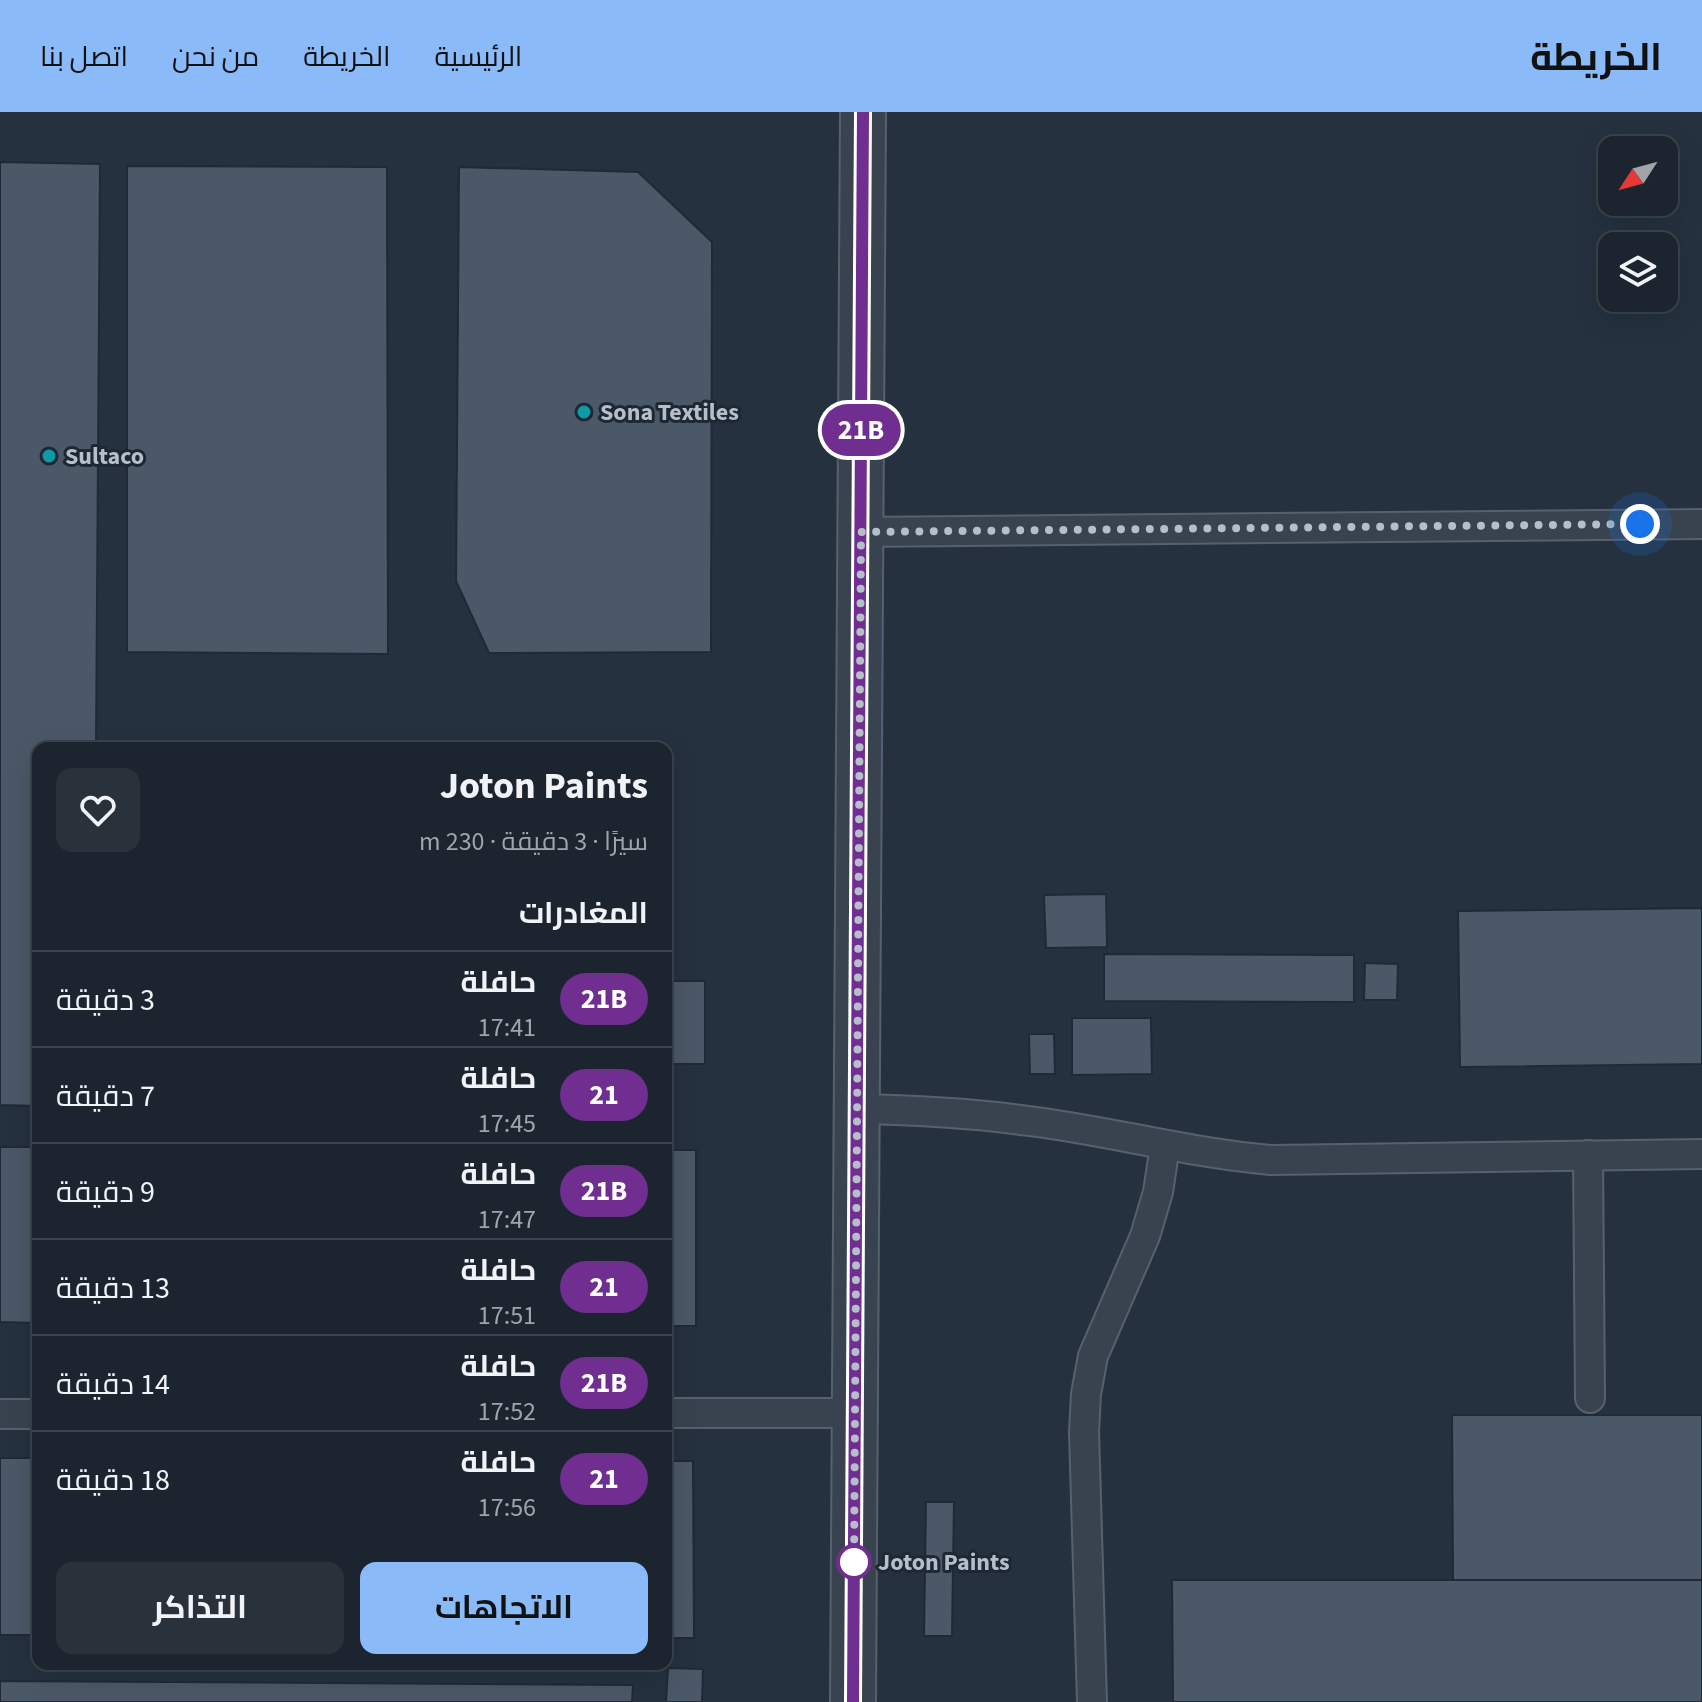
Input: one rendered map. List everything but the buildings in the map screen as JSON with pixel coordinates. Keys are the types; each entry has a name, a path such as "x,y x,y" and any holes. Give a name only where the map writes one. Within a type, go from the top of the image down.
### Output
{"street":[{"path":"853,1702 863,112"}],"lane":[{"path":"861,532 1702,524"},
{"path":"857,1109 934,1111 1029,1121 1218,1156 1271,1160 1702,1154"},
{"path":"1092,1702 1084,1432 1086,1394 1093,1356 1145,1236 1158,1192 1165,1146"},
{"path":"1588,1155 1590,1398"},
{"path":"672,1413 855,1413"},
{"path":"0,1414 32,1414"}],"bus line":[{"name":"21B","path":"853,1702 863,112"}],"place":[{"name":"Sona Textiles","path":"584,412"},
{"name":"Sultaco","path":"49,456"},
{"name":"Joton Paints","path":"854,1562"}],"route":[{"path":"854,1562 854,1565 861,532 1640,524"}]}
